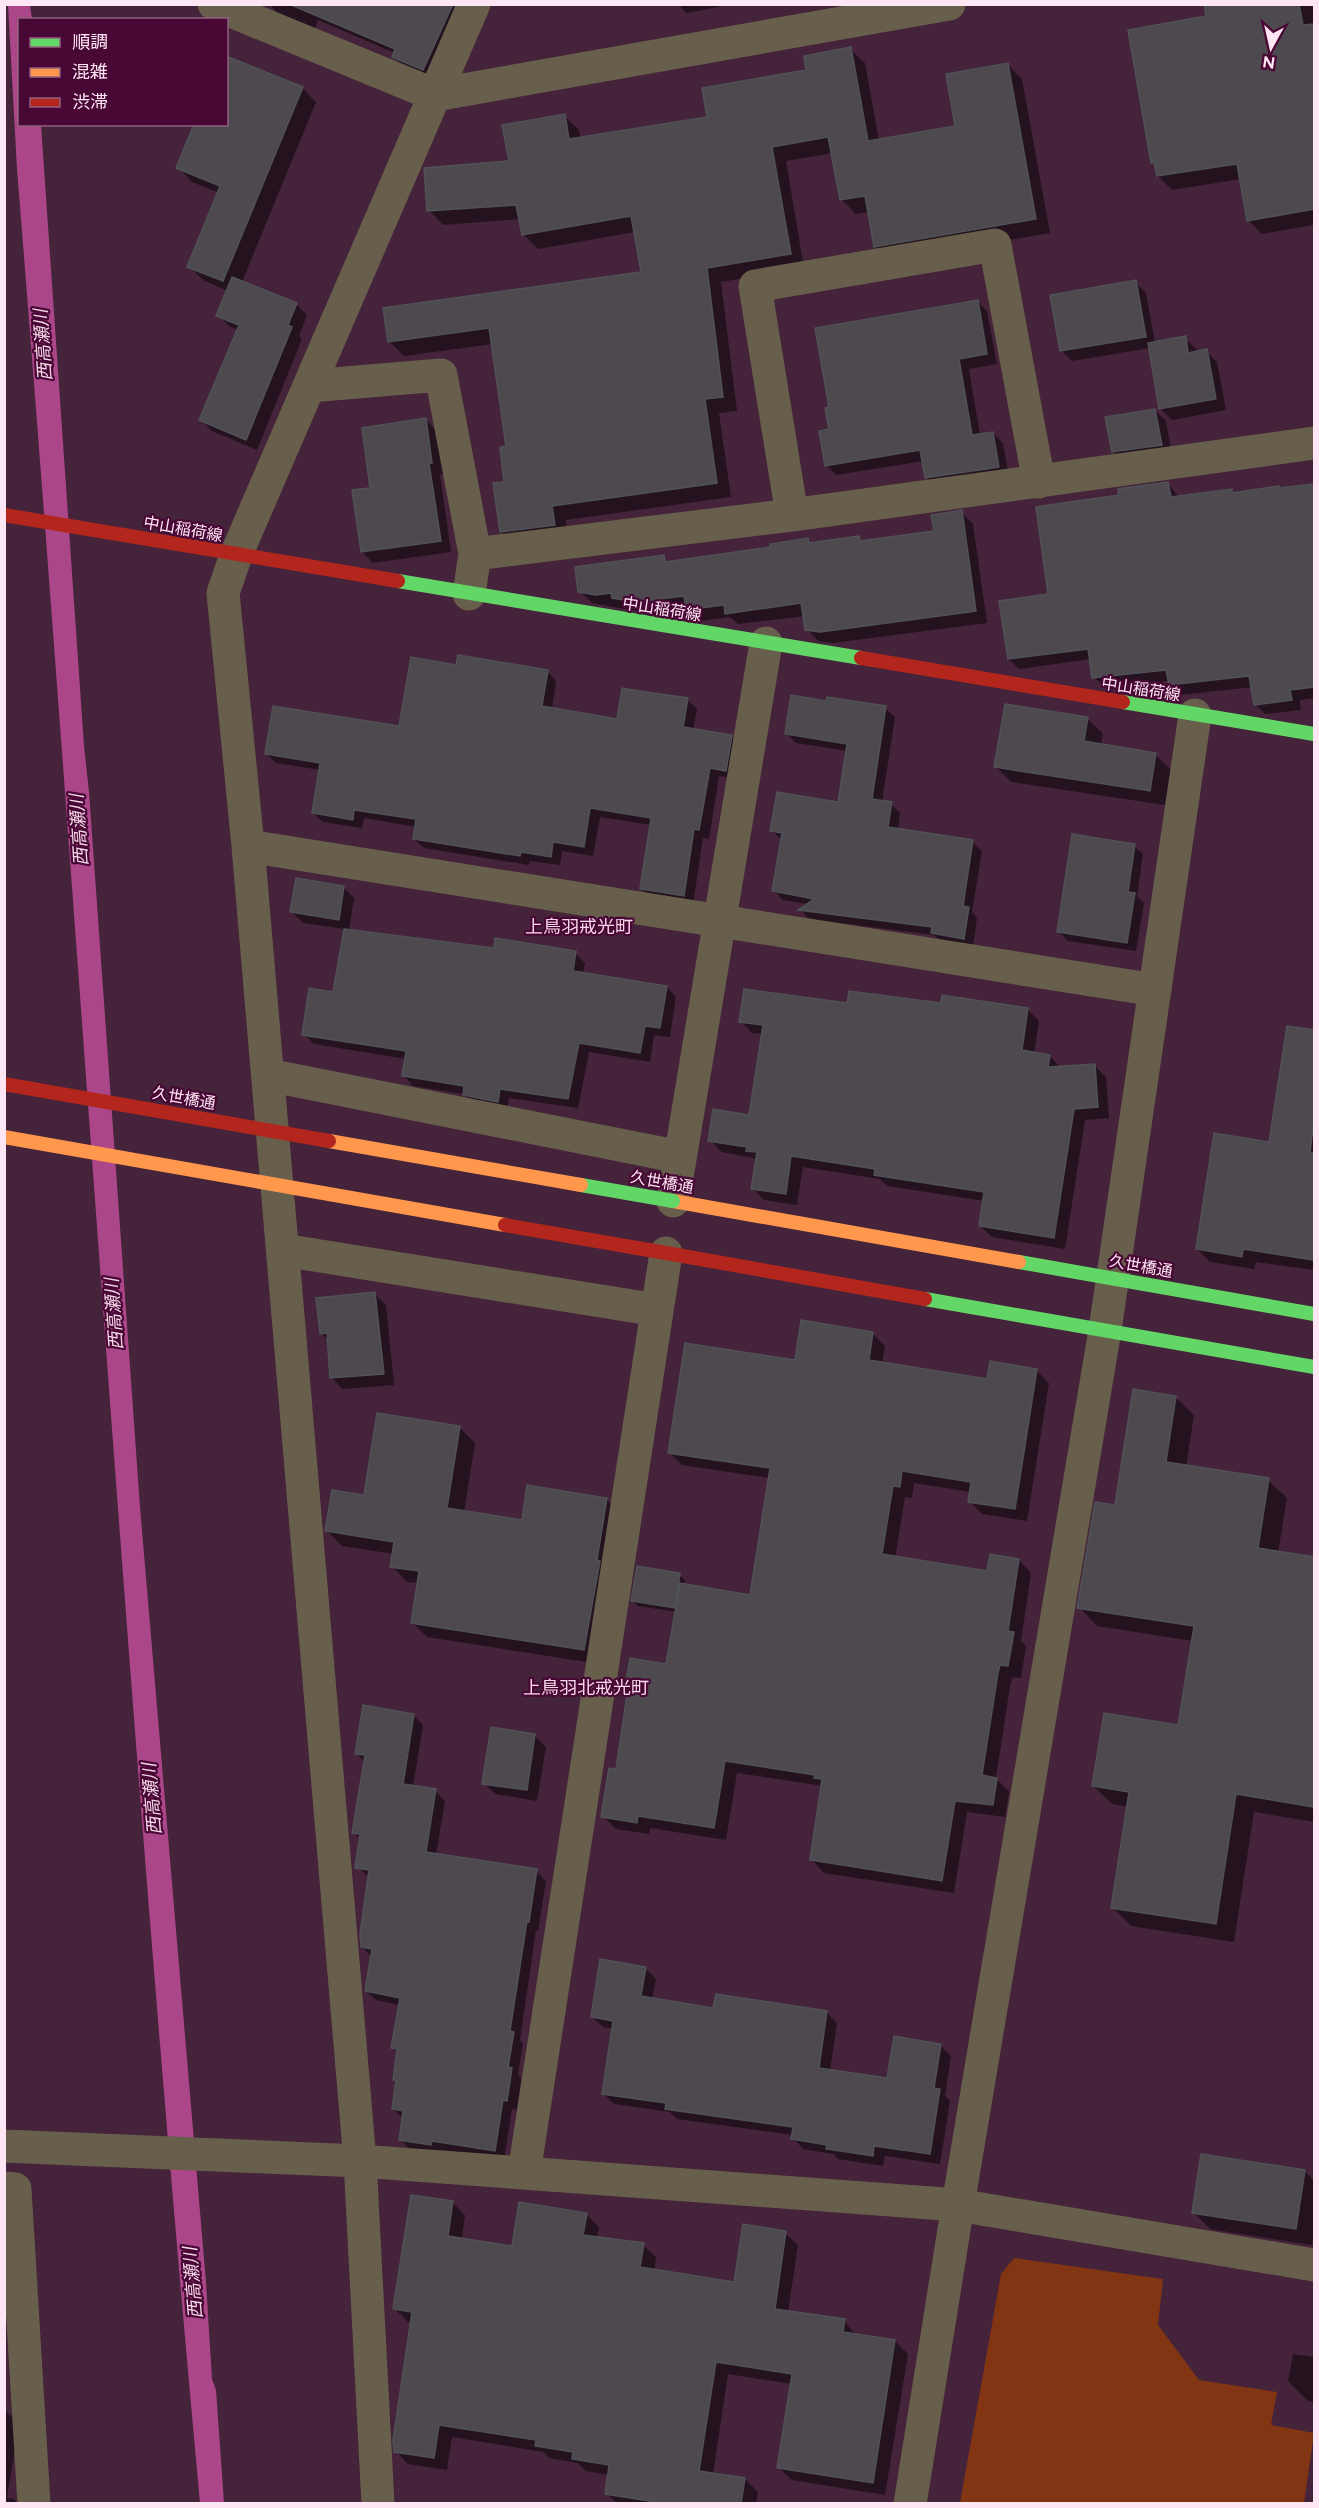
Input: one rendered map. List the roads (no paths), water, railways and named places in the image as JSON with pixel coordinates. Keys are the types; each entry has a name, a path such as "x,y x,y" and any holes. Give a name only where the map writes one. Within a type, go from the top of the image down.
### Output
{"street":[{"path":"214,4 435,95 949,4"},
{"path":"378,2504 360,2162 268,1075 223,593 236,555 474,4"},
{"path":"792,515 755,286 995,245 1039,482"},
{"path":"309,386 441,375 475,554 469,594"},
{"path":"475,554 792,515 1314,443"},
{"name":"中山稲荷線","path":"4,515 1314,734"},
{"path":"673,1201 766,643"},
{"path":"910,2504 1105,1330 1195,715"},
{"path":"248,846 1155,990"},
{"path":"268,1075 680,1157"},
{"name":"久世橋通","path":"4,1083 1314,1314"},
{"path":"4,1137 1314,1367"},
{"path":"283,1250 657,1310"},
{"path":"524,2173 666,1253"},
{"path":"4,2146 360,2162 958,2205 1314,2265"},
{"path":"4,2188 15,2189 34,2504"}],"water":[{"name":"西高瀬川","path":"8,5 30,5 32,18 18,18 18,126 41,126 140,1507 224,2503 200,2503 174,2212 127,1628 17,169"}],"district":[{"name":"上鳥羽戒光町","path":"579,927"},
{"name":"上鳥羽北戒光町","path":"586,1688"}]}
